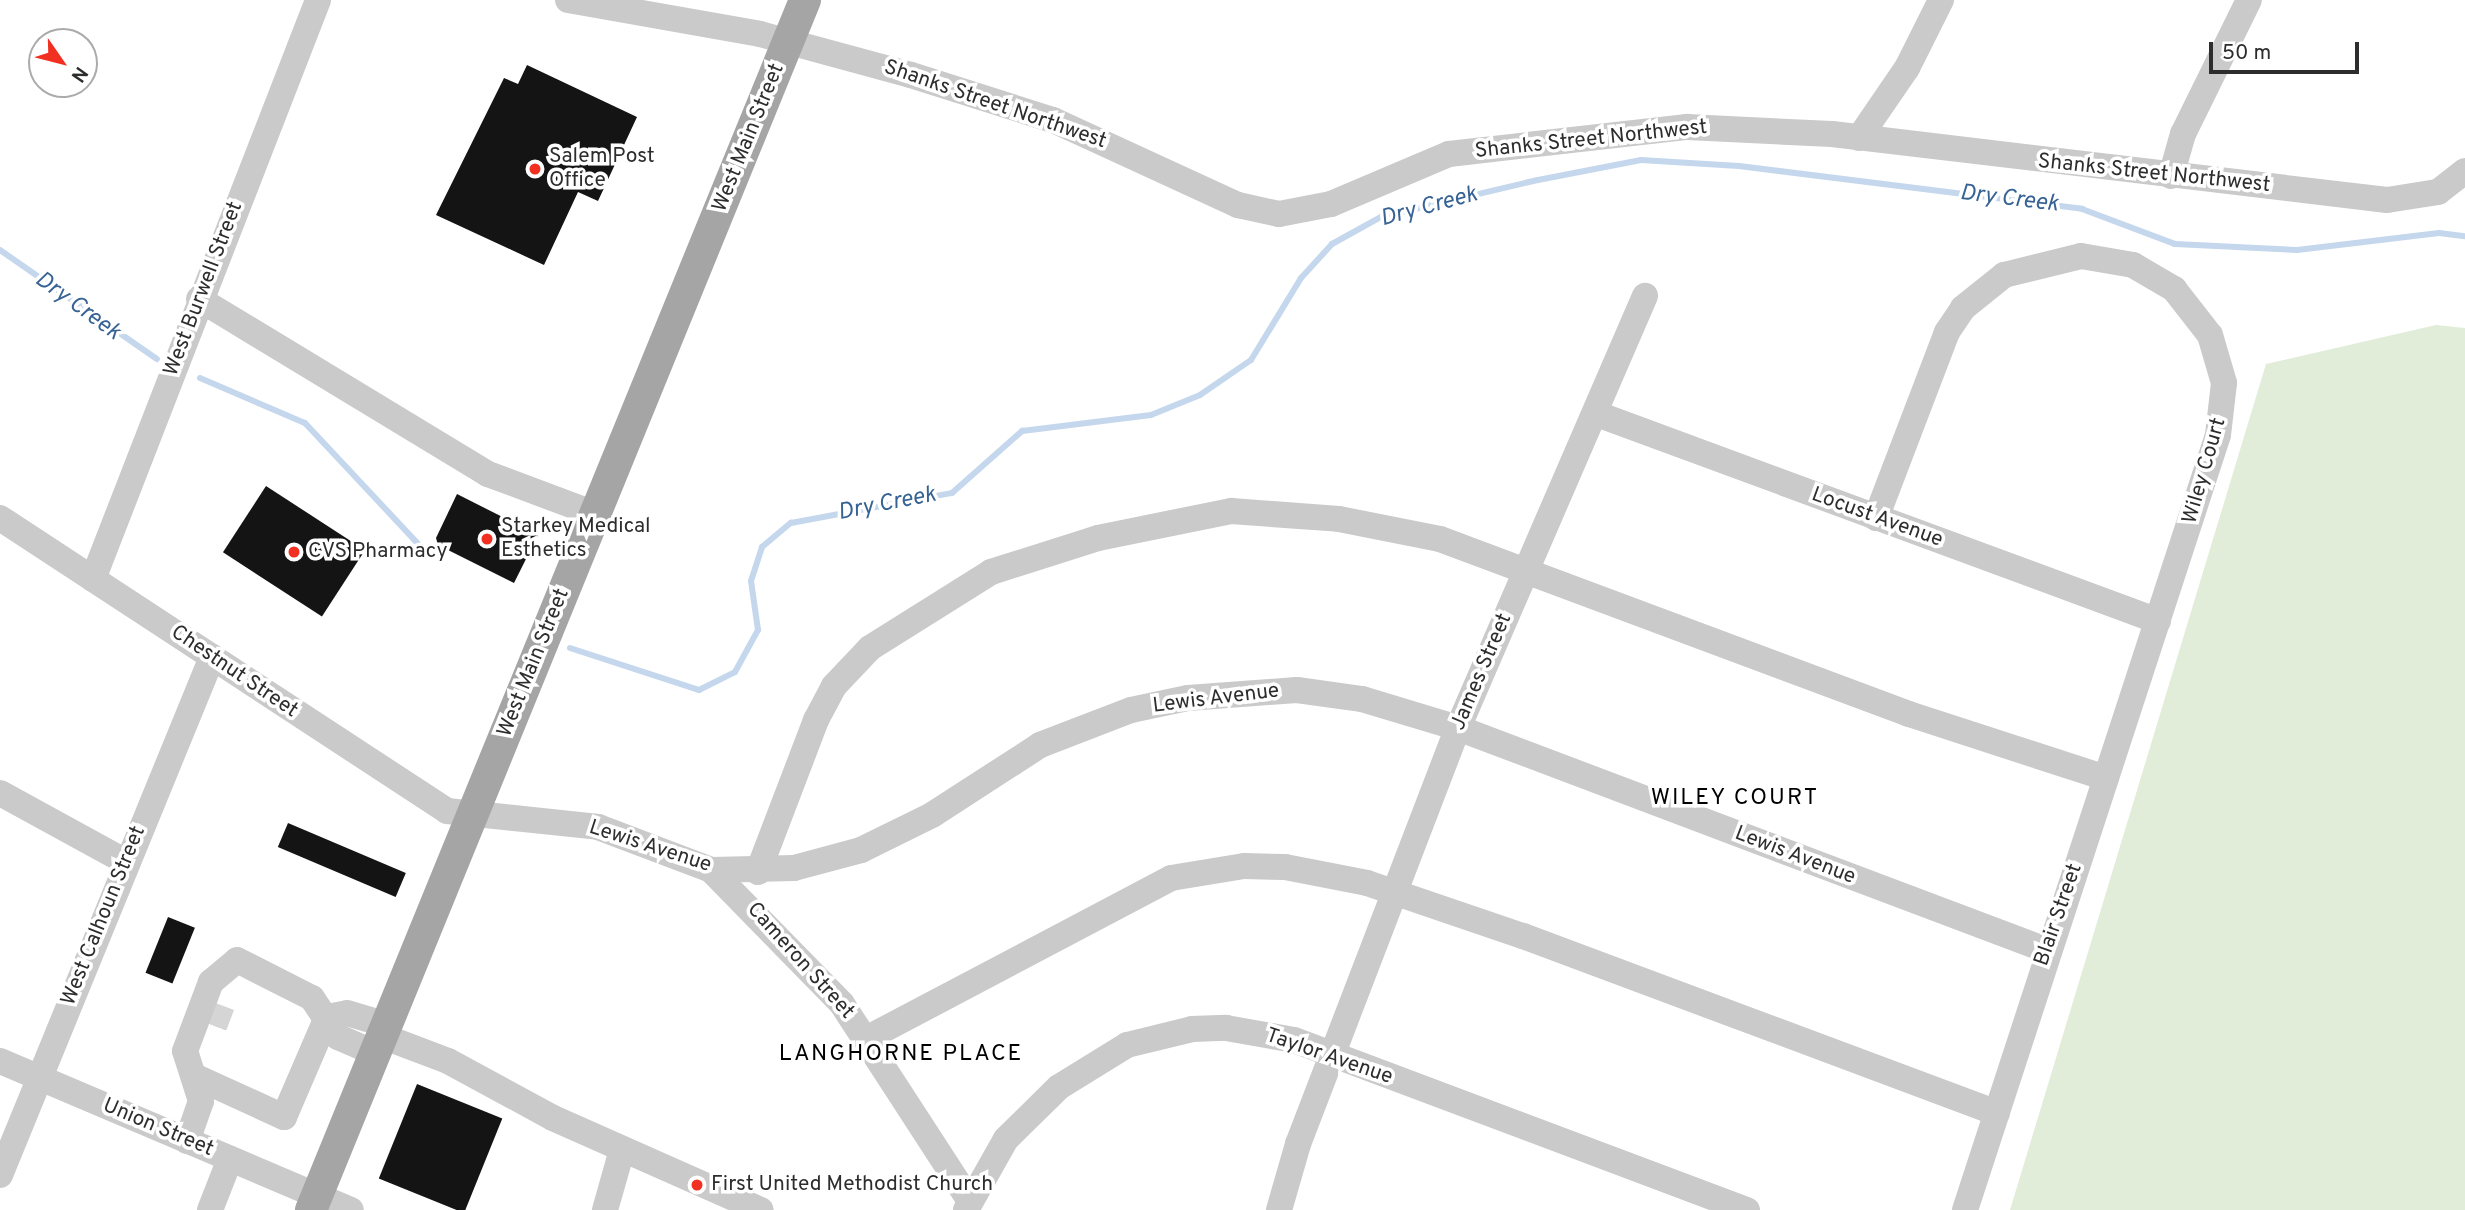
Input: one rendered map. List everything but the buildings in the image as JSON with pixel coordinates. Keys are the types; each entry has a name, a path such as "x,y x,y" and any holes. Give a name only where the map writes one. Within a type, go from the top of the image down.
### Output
{"main road":[{"name":"West Main Street","path":"314,1203 806,0"}],"street":[{"name":"West Burwell Street","path":"93,579 199,299 318,0"},
{"name":"Shanks Street Northwest","path":"568,0 789,40 1053,120 1238,205 1279,214 1331,204 1413,165 1462,152 1687,127 1754,127 2387,200 2438,192 2465,171"},
{"path":"1859,138 1907,68 1941,0"},
{"path":"2171,176 2183,134 2249,0"},
{"name":"Wiley Court","path":"1876,518 1931,363 1962,308 2004,275 2054,258 2107,258 2133,265 2174,289 2196,313 2210,335 2224,383 2218,435 2158,621"},
{"name":"James Street","path":"1279,1210 1331,1054 1458,728 1597,414 1646,296"},
{"path":"199,299 488,474 595,514"},
{"name":"Locust Avenue","path":"1597,414 2158,621"},
{"path":"758,872 816,720 846,670 926,610 991,572 1098,538 1197,515 1252,511 1393,528 1527,569 1909,714 2106,778"},
{"name":"Chestnut Street","path":"0,518 446,811 472,817"},
{"name":"Blair Street","path":"1965,1210 2046,950 2158,621"},
{"name":"West Calhoun Street","path":"0,1175 212,657"},
{"name":"Lewis Avenue","path":"472,817 544,817 598,827 711,870 758,872 861,850 932,816 1040,745 1130,710 1188,698 1256,690 1319,692 1458,728 2046,950"},
{"path":"0,793 126,862"},
{"path":"866,1039 1171,878 1244,866 1285,867 1394,892 1997,1113"},
{"name":"Cameron Street","path":"711,870 802,957 866,1039 968,1205"},
{"path":"194,1076 239,961"},
{"path":"239,961 312,998 338,1037 381,1038 458,1066 622,1150 761,1210"},
{"path":"187,1141 201,1101 185,1051 211,982 239,961"},
{"path":"194,1076 284,1117 327,1017"},
{"name":"Taylor Avenue","path":"968,1205 989,1161 1032,1110 1086,1068 1127,1045 1192,1029 1226,1028 1294,1040 1747,1210"},
{"name":"Union Street","path":"0,1061 230,1159 314,1203 351,1210"},
{"path":"605,1210 622,1150"},
{"path":"209,1210 230,1159"}],"green space":[{"path":"2436,325 2465,328 2465,1210 2010,1210 2266,364"}],"waterway":[{"name":"Dry Creek","path":"570,648 699,690 735,672 758,630 751,581 762,547 791,523 952,493 1022,431 1151,415 1200,395 1251,360 1301,278 1332,244 1381,217 1538,180 1641,160 1739,166 2082,209 2175,244 2297,250 2439,233 2465,236"},
{"name":"Dry Creek","path":"0,250 157,359"},
{"name":"Dry Creek","path":"200,378 305,423 422,548"}],"tunnel":[{"path":"214,1026 222,1005"}],"place":[{"name":"Salem Post Office","path":"535,169"},
{"name":"Starkey Medical Esthetics","path":"487,539"},
{"name":"CVS Pharmacy","path":"294,552"},
{"name":"First United Methodist Church","path":"697,1185"}],"district":[{"name":"WILEY COURT","path":"1735,799"},
{"name":"LANGHORNE PLACE","path":"901,1055"}]}
